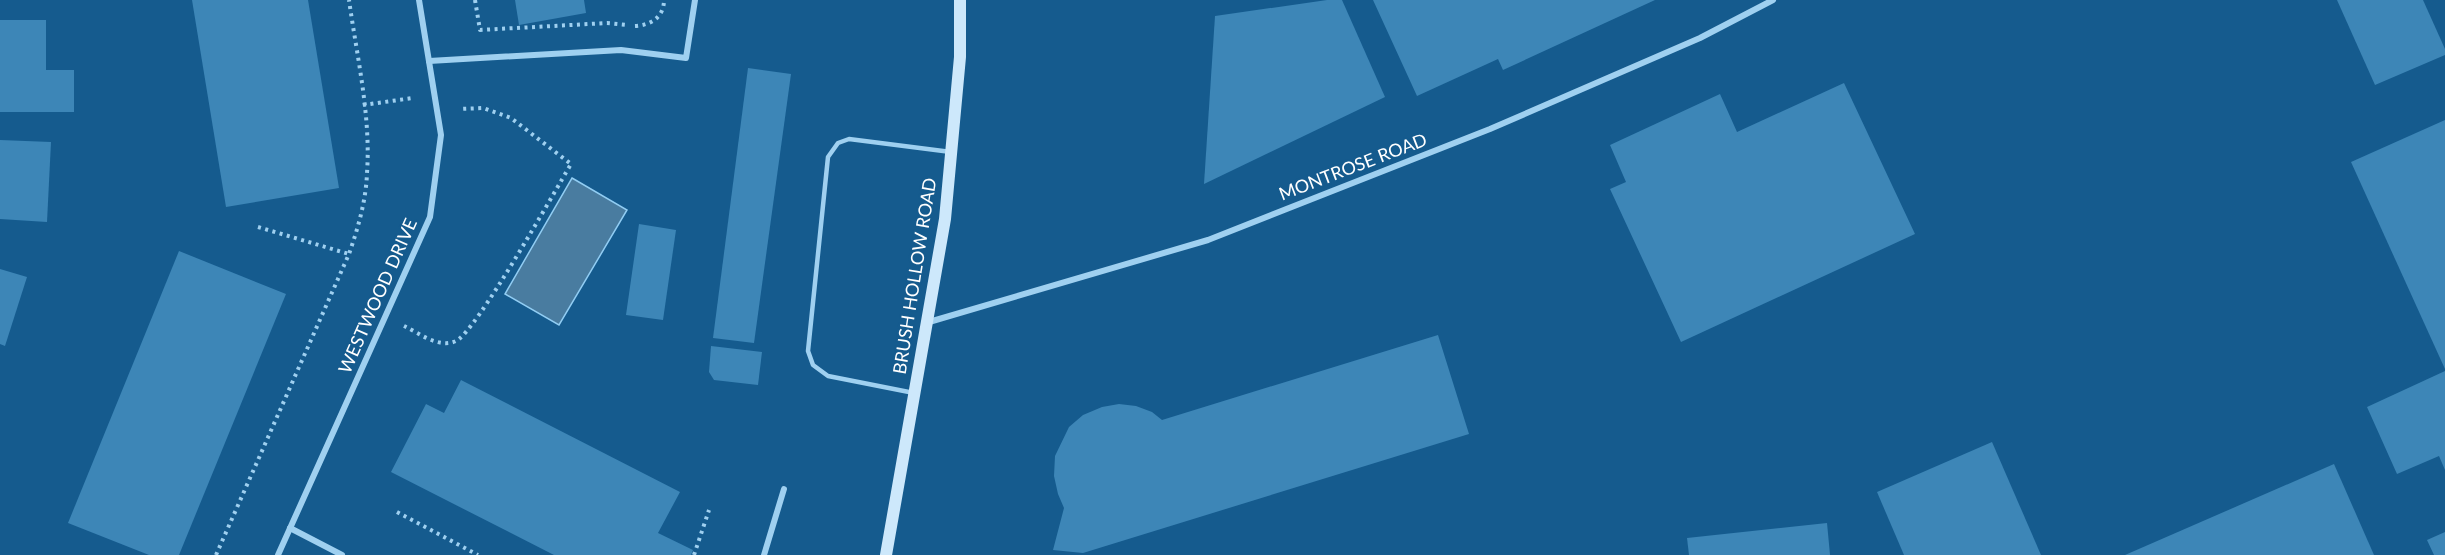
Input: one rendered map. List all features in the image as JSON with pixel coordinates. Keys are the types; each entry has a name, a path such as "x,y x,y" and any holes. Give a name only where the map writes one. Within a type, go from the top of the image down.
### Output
{"main road":[{"name":"BRUSH HOLLOW ROAD","path":"886,555 945,219 960,57 960,0"}],"street":[{"name":"WESTWOOD DRIVE","path":"278,555 430,217 441,135 420,0"},
{"path":"429,61 621,50 686,58 695,0"},
{"name":"MONTROSE ROAD","path":"928,322 1208,240 1490,129 1700,38 1773,0"},
{"path":"764,555 784,489"},
{"path":"290,528 342,555"}],"lane":[{"path":"914,393 828,376 813,365 808,351 828,158 838,143 849,139 951,152"}],"path":[{"path":"216,555 350,254 360,220 367,175 368,138 349,0"},
{"path":"475,0 480,30 607,23 638,26 650,23 659,17 664,7 664,0"},
{"path":"363,105 435,95"},
{"path":"385,317 436,342 446,344 462,337 484,307 571,164 512,118 483,108 437,109"},
{"path":"258,227 350,254"},
{"path":"694,555 709,510"},
{"path":"397,512 478,555"}],"water":[{"path":"572,178 627,210 559,325 505,294"}],"building":[{"path":"192,0 308,0 339,188 226,207"},
{"path":"515,0 584,0 586,13 519,25"},
{"path":"1327,0 1342,0 1385,97 1204,184 1215,16"},
{"path":"1373,0 1655,0 1503,70 1498,59 1417,96"},
{"path":"2337,0 2423,0 2445,49 2445,55 2375,85"},
{"path":"0,20 46,20 46,70 74,70 74,112 0,112"},
{"path":"748,68 791,74 754,343 713,338"},
{"path":"1844,83 1915,234 1681,342 1610,189 1626,182 1610,145 1720,94 1737,132"},
{"path":"2445,120 2445,369 2351,162"},
{"path":"0,140 51,142 47,222 0,219"},
{"path":"639,224 676,230 663,320 626,315"},
{"path":"179,251 286,294 179,555 149,555 68,523"},
{"path":"0,269 27,277 5,346 0,344"},
{"path":"1438,335 1469,434 1083,553 1053,550 1064,508 1054,476 1055,456 1069,427 1083,415 1102,407 1119,404 1136,406 1152,412 1162,420"},
{"path":"711,346 762,352 758,385 714,380 709,372"},
{"path":"2445,371 2445,470 2439,456 2397,474 2367,407"},
{"path":"461,380 680,492 658,533 693,550 691,555 554,555 391,472 426,404 444,413"},
{"path":"1992,442 2041,555 1904,555 1877,492"},
{"path":"2334,464 2374,555 2125,555"},
{"path":"1827,523 1830,555 1689,555 1687,538"},
{"path":"2445,532 2445,555 2434,555 2427,540"}]}
